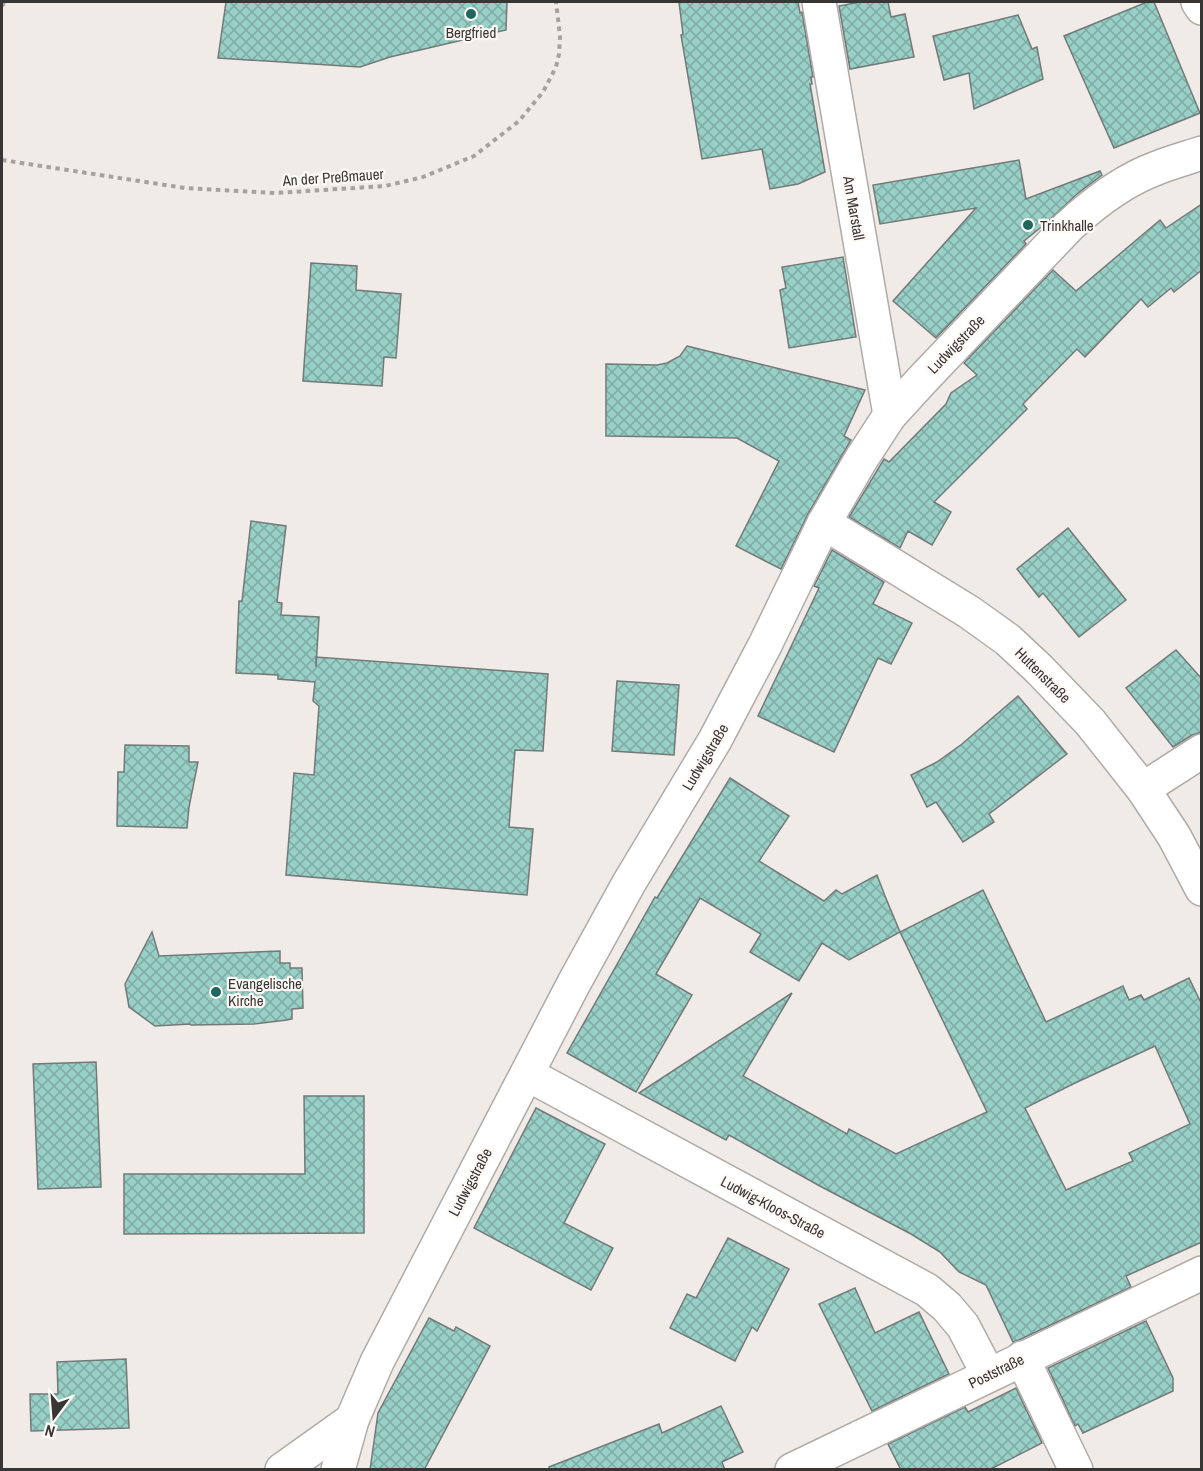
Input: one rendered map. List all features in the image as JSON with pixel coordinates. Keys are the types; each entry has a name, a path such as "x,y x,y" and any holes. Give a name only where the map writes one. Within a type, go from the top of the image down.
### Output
{"street":[{"name":"Am Marstall","path":"819,2 890,415"},
{"path":"1198,2 1202,9"},
{"name":"Ludwigstraße","path":"338,1470 352,1420 377,1362 526,1074 629,883 736,704 824,523 890,415 1060,234 1094,203 1156,168 1202,153"},
{"name":"Huttenstraße","path":"824,523 969,612 1008,640 1039,669 1090,722 1143,789 1174,836 1202,889"},
{"path":"1143,789 1202,751"},
{"name":"Ludwig-Kloos-Straße","path":"526,1074 927,1290 947,1307 963,1326 988,1374"},
{"name":"Poststraße","path":"792,1470 988,1374 1202,1274"},
{"path":"1022,1358 1076,1470"},
{"path":"282,1470 352,1420"}],"path":[{"path":"2,6 4,2"},
{"name":"An der Preßmauer","path":"2,160 185,188 276,193 385,186 423,177 474,156 519,121 543,92 556,67 559,54 560,36 555,2"}],"building":[{"path":"226,2 507,2 506,30 390,57 360,67 218,58"},
{"path":"679,2 798,2 800,13 802,12 813,77 811,77 812,84 810,84 825,172 798,184 770,189 762,149 702,159 681,35 683,34"},
{"path":"860,2 888,2 891,17 905,14 914,57 850,69 839,6"},
{"path":"1147,2 1154,2 1200,113 1114,148 1064,36"},
{"path":"1018,15 1032,49 1037,47 1043,79 974,109 969,73 944,80 933,36"},
{"path":"1019,160 1026,199 1100,171 1102,175 1024,241 1026,244 936,338 893,301 976,208 880,224 873,185"},
{"path":"1202,204 1202,270 1174,292 1171,288 1148,307 1141,299 1085,357 1077,349 1023,404 1027,409 934,502 951,512 932,545 908,531 900,548 849,517 884,459 889,462 946,404 951,393 977,375 964,363 1053,270 1076,291 1160,220 1166,228"},
{"path":"843,257 856,337 789,348 780,290 786,288 782,267"},
{"path":"311,263 357,266 356,290 401,294 396,358 384,357 382,386 303,381"},
{"path":"687,346 865,390 844,436 851,440 808,514 781,569 736,546 779,461 737,438 606,436 606,364 657,365 667,363 680,356"},
{"path":"251,521 286,526 277,602 282,603 281,615 319,617 317,657 548,674 543,751 515,750 509,827 533,829 527,895 286,875 294,773 314,775 319,706 313,701 315,682 278,679 278,675 236,673 239,601 242,601"},
{"path":"1068,528 1126,600 1079,637 1043,593 1039,597 1017,569"},
{"path":"832,550 884,582 873,604 912,623 891,664 878,658 834,752 758,716 819,588 814,586"},
{"path":"1176,650 1202,679 1202,732 1192,735 1173,747 1126,688"},
{"path":"617,681 679,685 674,755 612,751"},
{"path":"1018,696 1067,754 989,814 994,822 963,842 936,802 927,807 911,775 937,762 962,744"},
{"path":"125,745 189,746 189,762 198,762 187,828 117,826 118,772 124,772"},
{"path":"730,778 789,816 759,861 824,901 836,890 842,894 877,875 900,932 849,960 822,943 799,981 750,952 761,934 700,898 656,974 692,995 636,1092 567,1053 655,897 657,898"},
{"path":"983,890 1046,1022 1123,986 1129,1000 1141,995 1144,1000 1189,978 1202,1005 1202,1242 1126,1276 1131,1287 1013,1342 986,1285 959,1272 940,1252 729,1135 726,1140 639,1093 792,993 743,1076 847,1134 849,1129 896,1154 987,1112 900,932","holes":["1155,1046 1190,1124 1129,1153 1133,1161 1066,1190 1025,1108"]},
{"name":"Evangelische Kirche","path":"152,932 159,956 280,951 280,963 290,963 290,968 302,968 303,1008 292,1009 292,1019 287,1020 254,1024 155,1026 129,1007 125,984"},
{"path":"96,1062 101,1187 38,1189 33,1064"},
{"path":"304,1096 364,1096 364,1233 124,1234 124,1174 305,1174"},
{"path":"536,1108 605,1144 564,1223 613,1248 591,1290 474,1228"},
{"path":"728,1238 789,1269 757,1331 752,1327 735,1361 670,1328 687,1294 696,1298"},
{"path":"855,1288 875,1333 919,1312 949,1374 872,1411 819,1304"},
{"path":"429,1318 454,1331 456,1327 490,1346 424,1470 370,1470 378,1413"},
{"path":"1146,1321 1173,1378 1173,1391 1083,1433 1078,1424 1075,1426 1048,1368"},
{"path":"126,1359 129,1428 31,1431 30,1394 58,1394 57,1362"},
{"path":"1016,1388 1042,1443 989,1470 901,1470 888,1444 965,1407 968,1412"},
{"path":"721,1406 743,1452 722,1462 725,1470 550,1470 549,1467 659,1424 662,1433"}],"place":[{"name":"Bergfried","path":"471,14"},
{"name":"Trinkhalle","path":"1028,225"},
{"name":"Evangelische Kirche","path":"216,992"}]}
